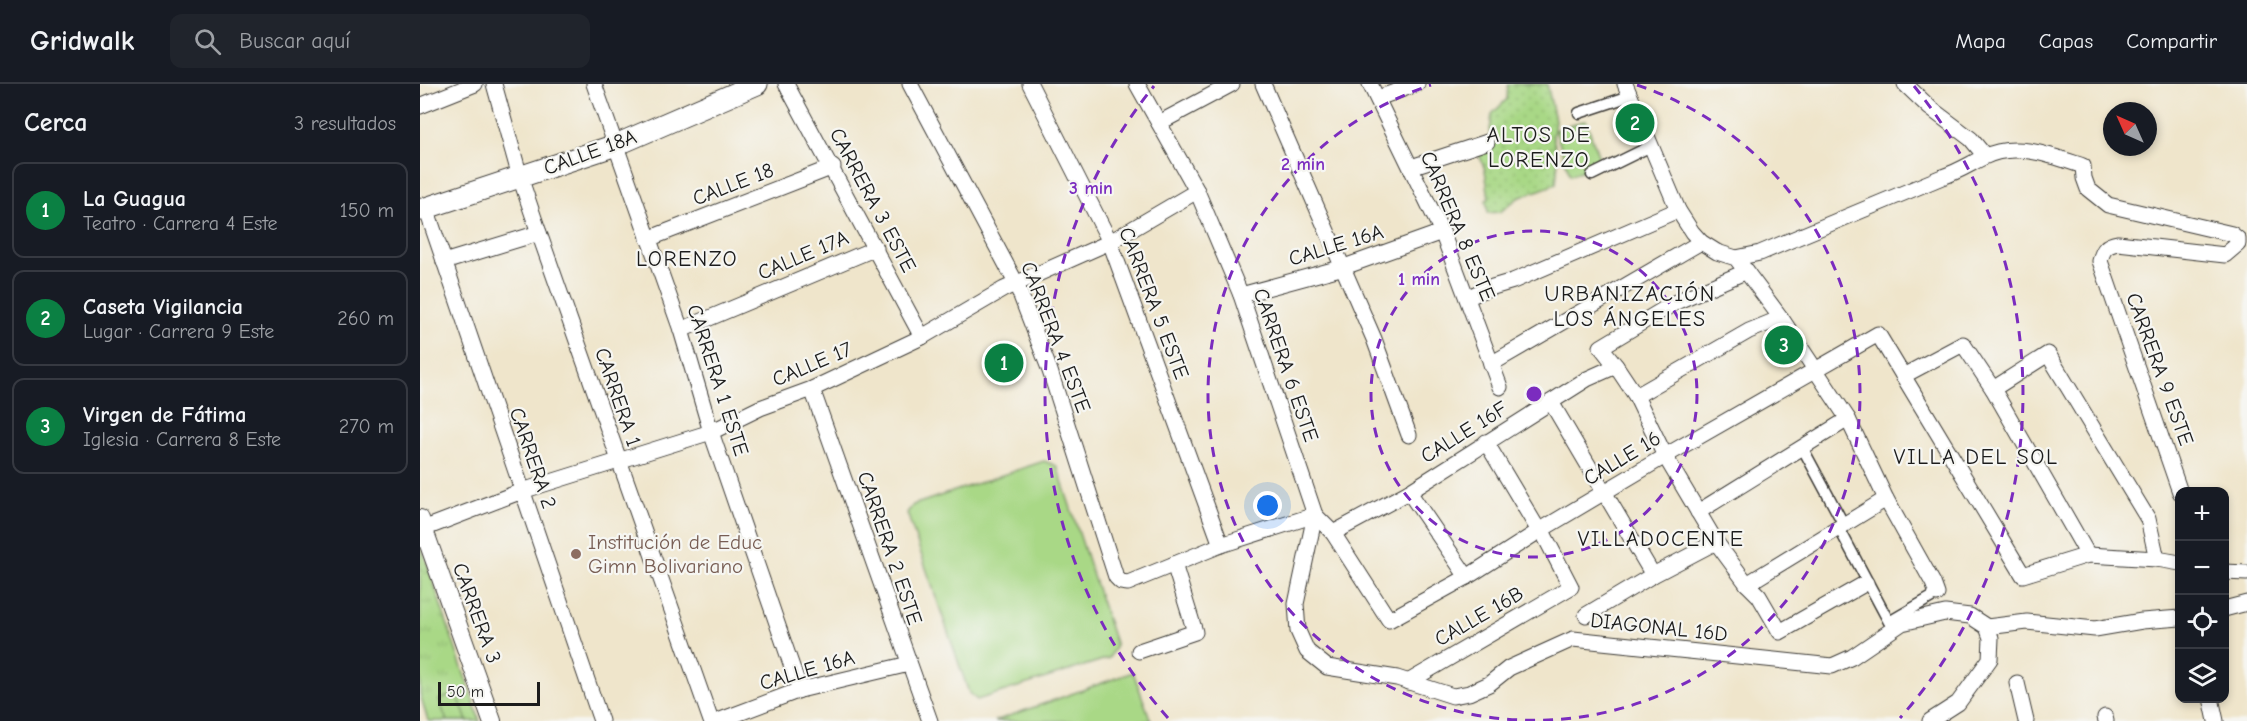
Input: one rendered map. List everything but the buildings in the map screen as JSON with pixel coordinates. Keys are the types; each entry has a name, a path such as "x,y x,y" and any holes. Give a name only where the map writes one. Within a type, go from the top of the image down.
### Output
{"main road":[{"name":"CALLE 18A","path":"614,139 720,84"},
{"name":"CALLE 18A","path":"422,206 614,139 757,84"}],"street":[{"path":"420,106 475,84"},
{"name":"CARRERA 1","path":"494,84 518,171 539,233 711,721"},
{"name":"CARRERA 1 ESTE","path":"594,84 681,330 711,432 801,690"},
{"name":"CARRERA 3 ESTE","path":"786,84 833,167 922,337"},
{"name":"CARRERA 4 ESTE","path":"910,84 1016,283 1050,372 1116,577 1121,582 1128,583 1174,564"},
{"name":"CARRERA 5 ESTE","path":"1030,84 1110,242 1221,545"},
{"name":"CARRERA 6 ESTE","path":"1137,84 1197,191 1240,295 1315,515"},
{"path":"1159,123 1232,84"},
{"path":"1263,84 1374,339 1409,435"},
{"name":"CARRERA 8 ESTE","path":"1370,84 1442,232 1500,387"},
{"path":"1378,98 1417,84"},
{"path":"1579,113 1627,90 1678,210 1692,232 1701,242 1717,252 1736,258 1760,253 1962,170 1985,156 1971,139 1930,108 1905,84"},
{"path":"1411,167 1487,142"},
{"path":"1592,175 1651,146"},
{"name":"CARRERA 9 ESTE","path":"1985,156 1998,152 2045,153 2083,166 2088,189 2108,205 2232,234 2238,239 2238,244 2225,255 2118,243 2109,244 2102,251 2100,261 2178,487"},
{"name":"CALLE 18","path":"648,239 833,167"},
{"name":"CALLE 17","path":"422,524 711,432 760,408 812,389 922,337 1016,283 1110,242 1197,191"},
{"name":"CARRERA 2","path":"422,206 444,262 601,721"},
{"path":"1467,298 1486,289 1513,281 1678,210"},
{"name":"CALLE 16A","path":"1240,295 1344,267 1442,232"},
{"path":"444,262 539,233"},
{"path":"1491,364 1701,242"},
{"name":"CALLE 17A","path":"681,330 876,248"},
{"path":"1736,258 1781,318 1848,419 1886,499 1937,594 1889,622 1802,447"},
{"path":"1747,271 1676,302 1600,347 1636,396 1665,456 1716,542 1747,584 1759,596 1780,632 1866,583"},
{"path":"1636,396 1749,332 1781,318"},
{"name":"CALLE 16","path":"1333,533 1389,620 1467,577 1540,530 1665,456 1878,334 1903,376"},
{"path":"2088,555 1993,389 1963,344 1903,376 2023,575 2088,555 2175,562"},
{"path":"1993,389 2048,354 2148,519 2157,559"},
{"name":"CALLE 16F","path":"1333,533 1408,492 1587,379 1616,366"},
{"name":"CARRERA 2 ESTE","path":"812,389 930,721"},
{"path":"1551,402 1653,575"},
{"path":"1698,512 1848,419"},
{"path":"1486,442 1540,530"},
{"path":"1408,492 1467,577"},
{"path":"1747,584 1886,499"},
{"path":"1139,651 1195,632 1174,564 1221,545 1315,515 1333,533"},
{"name":"DIAGONAL 16D","path":"1315,515 1296,604 1298,632 1307,651 1327,667 1408,682 1453,696 1469,693 1489,684 1509,668 1573,639 1832,666 1852,657 1902,623 1945,613 1970,616 1987,627"},
{"name":"CARRERA 3","path":"422,524 492,721"},
{"name":"CALLE 16B","path":"1408,682 1571,587 1540,530"},
{"path":"1586,615 1653,575 1716,542"},
{"path":"2229,572 2247,573"},
{"path":"2229,608 2247,603"},
{"path":"1930,721 1958,703 1990,659 1991,638 1987,627 2027,622 2096,629 2142,621 2175,618"},
{"name":"CALLE 16A","path":"718,721 801,690 909,664"},
{"path":"2018,683 2026,721"},
{"path":"2212,703 2216,721"}],"green space":[{"path":"1508,84 1547,84 1555,120 1553,137 1558,158 1556,184 1518,198 1500,212 1488,213 1486,200 1489,199 1485,170 1479,154 1488,148 1492,114 1507,99"},
{"path":"1586,120 1601,164 1570,175 1555,130"},
{"path":"1044,461 1057,466 1116,646 1109,658 977,700 969,693 907,513 913,505"},
{"path":"420,543 480,721 428,721 420,694"},
{"path":"1133,672 1151,721 995,721"},
{"path":"457,693 467,721 447,721 439,700"}],"place":[{"name":"Caseta Vigilancia","path":"1635,123"},
{"name":"Virgen de Fátima","path":"1784,345"},
{"name":"La Guagua","path":"1004,363"},
{"name":"Institución de Educ Gimn Bolivariano","path":"576,554"}],"district":[{"name":"ALTOS DE LORENZO","path":"1539,146"},
{"name":"LORENZO","path":"687,258"},
{"name":"URBANIZACIÓN LOS ÁNGELES","path":"1630,306"},
{"name":"VILLA DEL SOL","path":"1976,456"},
{"name":"VILLADOCENTE","path":"1661,538"}]}
